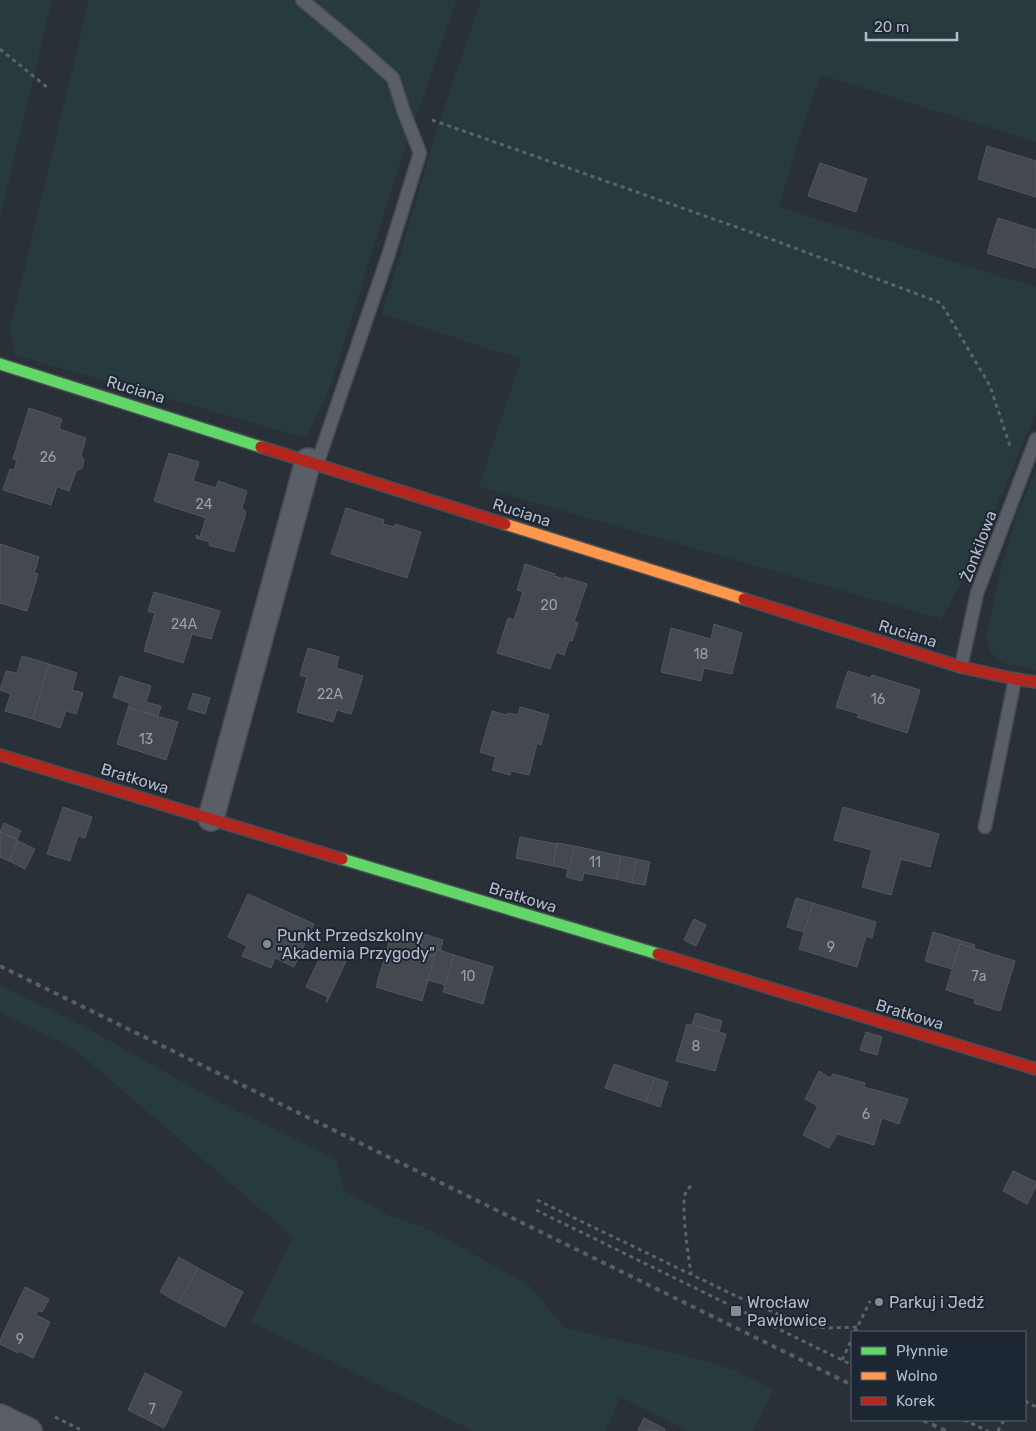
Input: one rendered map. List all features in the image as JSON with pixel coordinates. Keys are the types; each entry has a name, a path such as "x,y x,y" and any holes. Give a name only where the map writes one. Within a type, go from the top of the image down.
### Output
{"street":[{"name":"Ruciana","path":"0,364 960,666 1036,682"},
{"path":"211,818 312,462"},
{"name":"Bratkowa","path":"0,755 1036,1069"},
{"path":"0,1417 29,1431"}],"lane":[{"path":"302,0 394,78 404,112 420,153 388,256 312,462"},
{"name":"Żonkilowa","path":"960,666 978,593 1036,439"},
{"path":"985,827 1015,679"}],"path":[{"path":"0,49 48,88"},
{"path":"432,120 776,241 941,303 990,386 1020,480"},
{"path":"691,1186 685,1192 684,1205 686,1247 691,1275"},
{"path":"537,1200 691,1275 806,1326 827,1328 858,1327"},
{"path":"536,1210 851,1364"},
{"path":"856,1331 870,1301"},
{"path":"842,1360 851,1341"},
{"path":"966,1421 988,1431"}],"green space":[{"path":"0,0 52,0 0,217"},
{"path":"89,0 457,0 396,175 331,385 306,438 15,355 10,329"},
{"path":"481,0 1036,0 1036,142 821,75 798,142 779,207 1036,287 1036,412 978,552 941,619 479,487 521,359 382,314 437,129"},
{"path":"1036,470 1036,670 1003,663 990,652 986,636 1001,569 1016,516"},
{"path":"0,985 89,1029 211,1098 336,1159 344,1190 386,1214 433,1231 530,1286 565,1328 680,1354 731,1369 774,1389 753,1431 688,1431 620,1397 606,1431 473,1431 251,1322 293,1237 73,1048 0,1013"}],"building":[{"path":"987,146 1036,161 1036,197 978,179"},
{"path":"820,163 867,179 856,212 808,196"},
{"path":"998,218 1036,230 1035,268 987,253"},
{"path":"29,408 62,419 59,429 86,438 81,455 84,461 82,468 76,471 69,491 57,487 51,505 3,490 10,469 14,470 17,460 13,459"},
{"path":"169,453 199,462 193,481 216,488 218,481 247,491 242,508 246,512 234,552 217,548 209,545 210,542 196,538 196,535 200,537 206,518 154,501"},
{"path":"346,508 384,520 383,524 394,527 395,524 421,532 407,578 331,554"},
{"path":"0,544 39,557 34,573 38,574 27,611 0,603"},
{"path":"525,564 555,574 554,576 565,579 565,577 587,584 574,622 578,623 572,641 569,640 564,655 556,652 550,669 497,653 508,618 514,620 523,592 517,590"},
{"path":"154,592 220,611 211,639 192,634 183,663 144,651 155,613 148,611"},
{"path":"714,624 742,633 732,674 704,668 701,681 661,672 671,628 711,639"},
{"path":"308,648 339,657 336,668 363,676 351,714 337,710 333,722 297,712 307,677 300,675"},
{"path":"22,656 49,664 33,719 5,711 11,694 0,690 6,671 17,673"},
{"path":"49,664 77,673 72,690 83,693 76,714 66,711 60,728 33,719"},
{"path":"848,671 870,678 872,675 920,690 907,733 857,717 859,714 836,707"},
{"path":"120,676 151,686 146,702 161,706 158,716 128,708 130,703 113,697"},
{"path":"193,693 210,698 205,714 188,709"},
{"path":"520,707 549,715 541,745 537,743 529,775 511,771 510,775 492,770 496,757 480,752 492,711 507,715 508,713 518,715"},
{"path":"128,708 178,722 166,760 117,744"},
{"path":"63,807 92,817 85,838 78,836 70,861 47,854"},
{"path":"843,807 939,834 930,867 901,859 891,895 862,887 872,850 834,840"},
{"path":"4,823 21,831 17,839 0,832"},
{"path":"0,832 18,840 9,861 0,857"},
{"path":"520,837 557,844 553,866 516,858"},
{"path":"18,841 35,849 25,869 9,861"},
{"path":"557,843 575,846 569,869 553,866"},
{"path":"575,846 621,856 616,879 584,873 582,881 566,877"},
{"path":"621,856 637,859 632,883 616,879"},
{"path":"637,859 650,862 645,885 632,883"},
{"path":"248,894 314,924 294,967 275,958 271,968 242,956 247,946 228,937"},
{"path":"796,898 813,903 804,932 787,927"},
{"path":"813,903 876,922 872,938 866,936 857,967 799,949"},
{"path":"694,919 706,925 696,946 684,940"},
{"path":"933,932 975,945 974,949 960,944 952,969 925,961"},
{"path":"420,933 443,940 440,951 435,949 433,956 420,952 422,945 418,944"},
{"path":"391,936 422,945 420,952 433,956 435,949 437,949 422,1001 376,987"},
{"path":"960,944 1015,961 1000,1011 974,1003 975,999 946,990"},
{"path":"437,949 454,955 445,985 428,980"},
{"path":"323,951 346,961 327,1002 328,997 306,987"},
{"path":"454,955 493,967 483,1004 443,992"},
{"path":"696,1013 722,1021 719,1032 692,1025"},
{"path":"687,1024 726,1034 715,1071 676,1061"},
{"path":"866,1032 882,1037 877,1055 860,1050"},
{"path":"614,1064 655,1078 646,1102 605,1088"},
{"path":"819,1071 830,1078 833,1074 865,1083 864,1087 908,1099 899,1124 882,1118 874,1145 837,1134 829,1148 803,1135 818,1106 805,1099"},
{"path":"655,1078 668,1082 660,1107 646,1102"},
{"path":"1013,1171 1036,1182 1036,1186 1027,1204 1003,1191"},
{"path":"179,1257 198,1268 179,1303 160,1292"},
{"path":"198,1268 243,1292 225,1327 179,1303"},
{"path":"25,1287 49,1299 42,1312 38,1310 36,1315 50,1322 33,1358 0,1344 0,1340"},
{"path":"145,1373 182,1392 164,1428 128,1410"},
{"path":"644,1418 665,1429 664,1431 638,1430"}],"railway":[{"path":"0,966 851,1385"},
{"path":"925,1421 946,1431"}],"traffic: fast":[{"path":"0,364 261,447"},
{"path":"342,859 658,954"}],"traffic: slow":[{"path":"505,524 744,599"}],"traffic: jam":[{"path":"261,447 505,524"},
{"path":"744,599 961,667 1036,682"},
{"path":"0,755 342,859"},
{"path":"658,954 1036,1069"}],"place":[{"name":"Punkt Przedszkolny \"Akademia Przygody\"","path":"267,944"},
{"name":"Parkuj i Jedź","path":"879,1302"},
{"name":"Wrocław Pawłowice","path":"736,1311"}]}
